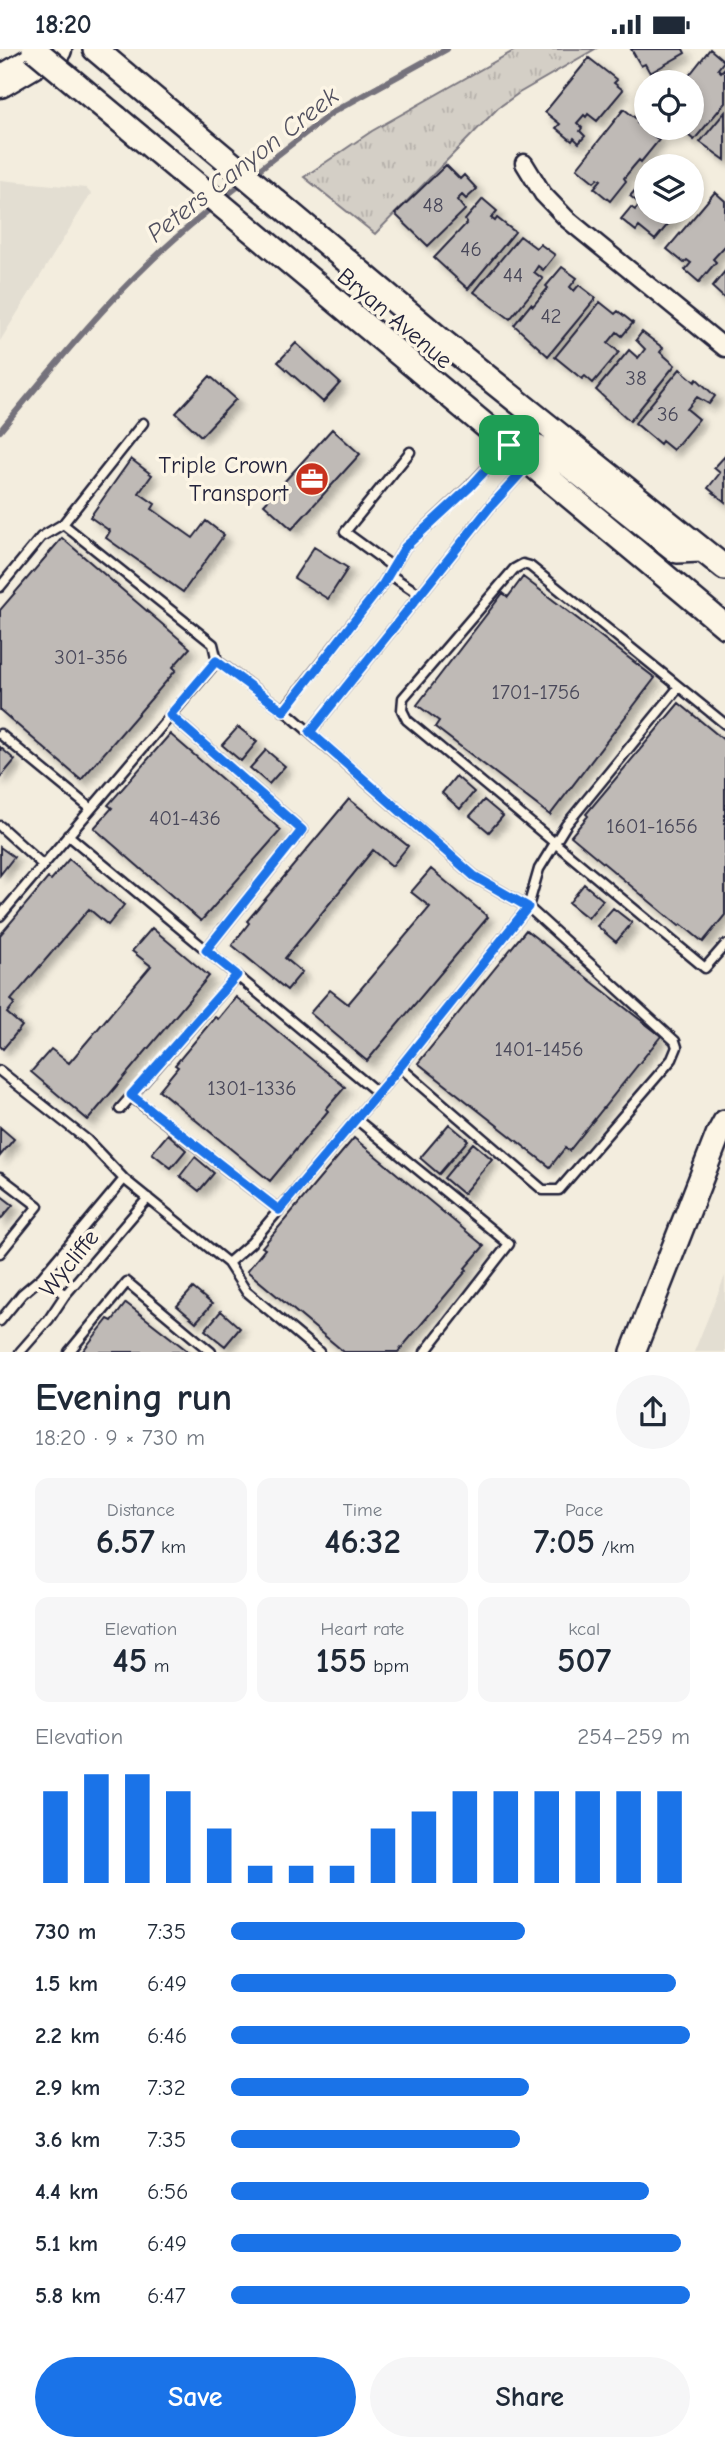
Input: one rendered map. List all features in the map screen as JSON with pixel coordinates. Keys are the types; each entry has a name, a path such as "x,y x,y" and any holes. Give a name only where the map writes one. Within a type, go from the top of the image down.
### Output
{"highway":[{"path":"0,82 56,49"}],"main road":[{"name":"Bryan Avenue","path":"34,49 725,626"},
{"name":"Bryan Avenue","path":"95,49 441,340 725,568"},
{"path":"509,445 527,443 557,456 677,551 702,550"},
{"path":"633,1352 725,1122"}],"street":[{"path":"524,163 543,194 567,219 725,348"}],"lane":[{"path":"0,587 41,537 63,524 143,423"},
{"path":"284,711 391,570 405,547 470,487 509,445"},
{"path":"410,452 345,532 419,594"},
{"path":"310,732 490,507 530,463"},
{"path":"63,524 213,644 216,661 310,732 474,876 528,907 676,1041 677,1047 672,1059 559,1191 543,1191 400,1067"},
{"path":"725,725 530,566 523,564 514,569 403,698 402,710 407,720 705,968 725,945"},
{"path":"0,916 216,661"},
{"path":"228,1263 251,1243 400,1067 528,907 539,869 566,825 679,687"},
{"path":"170,715 302,830 206,950"},
{"path":"0,734 90,808"},
{"path":"0,826 43,865"},
{"path":"68,835 378,1093"},
{"path":"120,1109 237,975"},
{"path":"0,1071 87,1140 124,1179 228,1263 246,1291 319,1352"},
{"path":"131,1095 279,1210"},
{"path":"356,1119 509,1244 425,1352"},
{"path":"0,1177 38,1206 0,1254"},
{"name":"Wycliffe","path":"0,1321 22,1294 42,1277 124,1179"},
{"name":"Wycliffe","path":"20,1352 148,1198"},
{"path":"42,1277 65,1295"},
{"path":"69,1352 127,1282 211,1352"}],"shaded area":[{"path":"0,180 86,188 91,194 0,341"},
{"path":"725,1276 725,1352 694,1352"}],"green space":[{"path":"517,49 595,49 498,108 375,234 304,177 372,131"}],"building":[{"path":"631,49 683,49 685,53 655,70 648,70 645,64 641,66"},
{"path":"710,49 724,61 718,69 721,72 725,68 725,103 704,128 704,70 693,70"},
{"path":"589,58 617,80 614,83 623,90 597,121 588,114 577,123 585,136 579,143 574,138 572,141 556,128 560,124 545,112"},
{"path":"624,109 634,117 634,140 659,140 648,154 634,154 634,166 610,201 594,188 601,180 598,178 594,182 577,168"},
{"path":"725,112 725,160 700,142"},
{"path":"446,165 460,179 464,175 477,189 466,199 462,195 457,200 465,210 428,246 395,214"},
{"path":"715,192 725,201 725,246 713,259 716,262 699,282 685,270 691,263 687,260 684,263 667,249 688,224 704,224 704,205"},
{"path":"483,199 497,211 491,218 495,221 497,218 515,232 468,289 434,258 467,223 465,220"},
{"path":"631,207 634,209 634,224 668,224 655,240 639,227 636,231 621,219"},
{"path":"520,236 536,248 540,244 555,255 543,270 538,266 534,272 543,279 510,319 474,292"},
{"path":"562,267 577,278 570,287 574,291 579,285 596,298 548,356 514,325 548,288 546,286"},
{"path":"725,271 725,299 712,287"},
{"path":"600,302 633,323 622,336 617,332 608,343 619,352 593,383 585,376 582,379 555,357"},
{"path":"642,332 663,348 660,352 675,365 630,421 596,390 629,350 638,358 645,349 636,340"},
{"path":"296,343 340,383 323,402 278,362"},
{"path":"680,369 695,382 697,379 715,396 709,404 697,397 687,409 699,419 673,450 662,441 660,444 635,423"},
{"path":"210,376 236,399 201,436 176,413"},
{"name":"Triple Crown Transport","path":"332,429 360,454 292,529 264,504"},
{"path":"725,456 725,502 708,488 720,473 714,468"},
{"path":"131,459 152,475 139,493 155,504 152,509 193,538 206,521 224,535 183,592 106,538 110,531 90,517"},
{"path":"62,538 190,648 173,667 176,670 81,780 0,710 0,610"},
{"path":"314,547 348,568 328,599 294,578"},
{"path":"523,577 655,678 550,815 435,727 439,721 417,705 503,593 508,597"},
{"path":"679,703 725,741 725,915 703,942 681,924 679,926 571,836 588,816 586,814"},
{"path":"238,727 257,742 241,761 222,745"},
{"path":"170,734 281,830 201,921 94,828 112,808 108,805"},
{"path":"0,747 15,760 0,778"},
{"path":"266,750 285,766 269,784 250,768"},
{"path":"456,776 474,792 460,809 442,793"},
{"path":"349,799 408,846 392,866 373,850 285,958 302,972 287,990 232,945 249,923 247,921"},
{"path":"484,800 503,816 489,832 470,816"},
{"path":"0,847 14,857 0,875"},
{"path":"69,859 124,905 108,925 89,909 11,1000 15,1003 7,1013 22,1026 3,1049 0,1046 0,935 48,878 51,880"},
{"path":"431,869 488,917 367,1061 310,1013 330,990 348,1004 430,907 411,892"},
{"path":"584,884 603,900 588,918 569,903"},
{"path":"613,908 632,923 616,942 597,926"},
{"path":"152,928 209,976 88,1120 31,1072 51,1049 69,1063 151,966 132,951"},
{"path":"526,930 661,1036 569,1151 565,1148 550,1167 418,1063"},
{"path":"236,997 345,1087 270,1181 159,1090 178,1067 175,1065 215,1017 218,1019"},
{"path":"449,1124 468,1140 439,1174 420,1158"},
{"path":"0,1127 14,1139 0,1156"},
{"path":"168,1134 186,1150 171,1168 152,1153"},
{"path":"354,1138 484,1246 398,1352 344,1352 247,1271 265,1249 262,1247"},
{"path":"473,1143 492,1159 463,1194 444,1178"},
{"path":"195,1157 214,1173 199,1191 180,1176"},
{"path":"0,1195 13,1205 0,1220"},
{"path":"193,1288 212,1304 196,1322 177,1306"},
{"path":"126,1303 189,1352 82,1352 108,1319 112,1321"},
{"path":"221,1311 240,1328 225,1346 205,1330"}],"waterway":[{"name":"Peters Canyon Creek","path":"252,175 333,112 447,49"},
{"name":"Peters Canyon Creek","path":"222,199 244,182"},
{"name":"Peters Canyon Creek","path":"0,431 128,284 214,206"}],"place":[{"name":"Triple Crown Transport","path":"312,479"}],"route":[{"path":"509,445 530,463 490,507 310,732 474,876 528,907 400,1067 279,1210 131,1095 237,975 206,950 302,830 170,715 216,661 284,711 383,584 405,547 470,487 509,445"}]}
